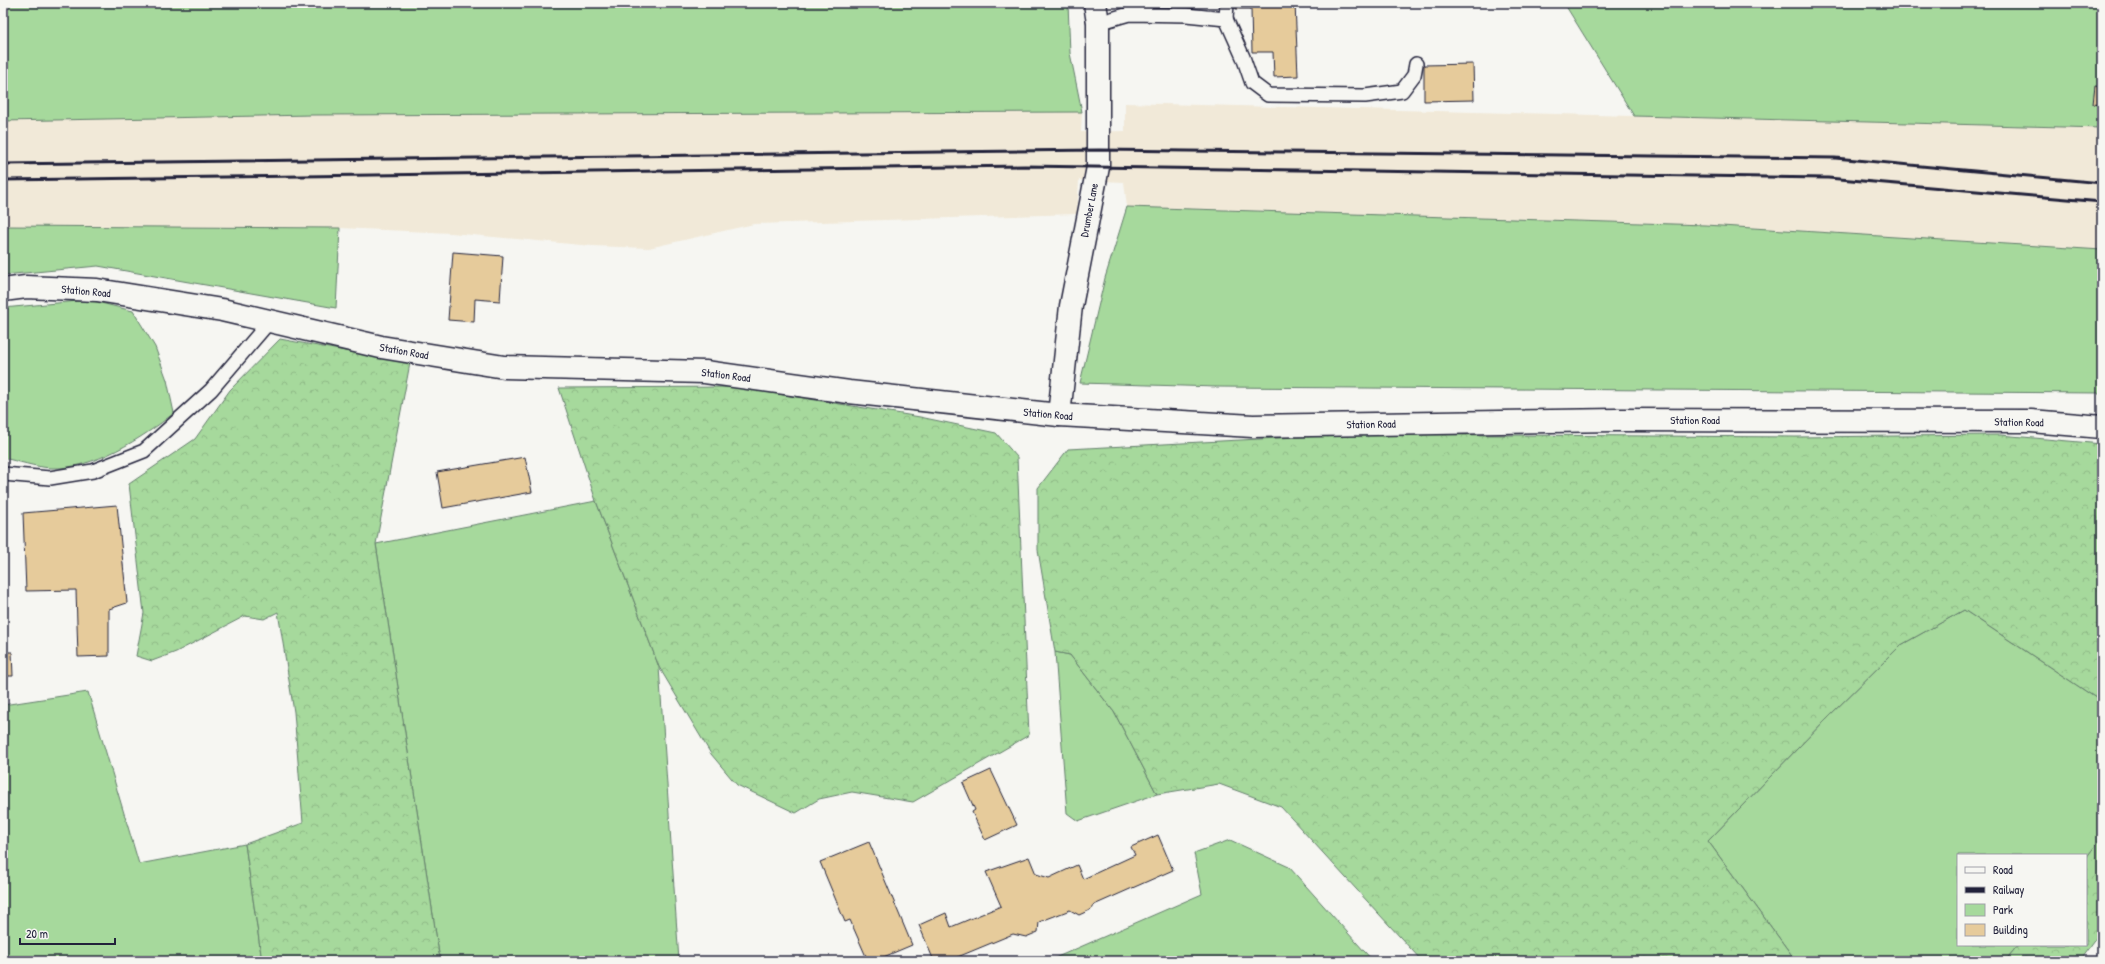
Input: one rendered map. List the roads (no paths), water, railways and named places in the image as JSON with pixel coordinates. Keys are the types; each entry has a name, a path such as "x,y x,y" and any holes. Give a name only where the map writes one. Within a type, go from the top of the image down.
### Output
{"street":[{"name":"Drumber Lane","path":"1059,416 1071,306 1098,167 1096,13"},
{"name":"Station Road","path":"3,290 26,287 97,290 222,310 381,347 504,367 705,372 849,392 1059,416 1253,426 1624,420 2031,421 2102,427"}],"lane":[{"path":"1227,3 1226,20 1243,57 1252,83 1268,95 1365,96 1402,91 1414,75 1416,64"},
{"path":"1096,13 1186,15 1226,20"},
{"path":"3,474 50,478 93,471 144,451 211,390 270,321"}],"railway":[{"path":"3,164 1099,150 1835,158 2102,183"},
{"path":"3,180 1025,166 1828,178 2102,202"}]}
